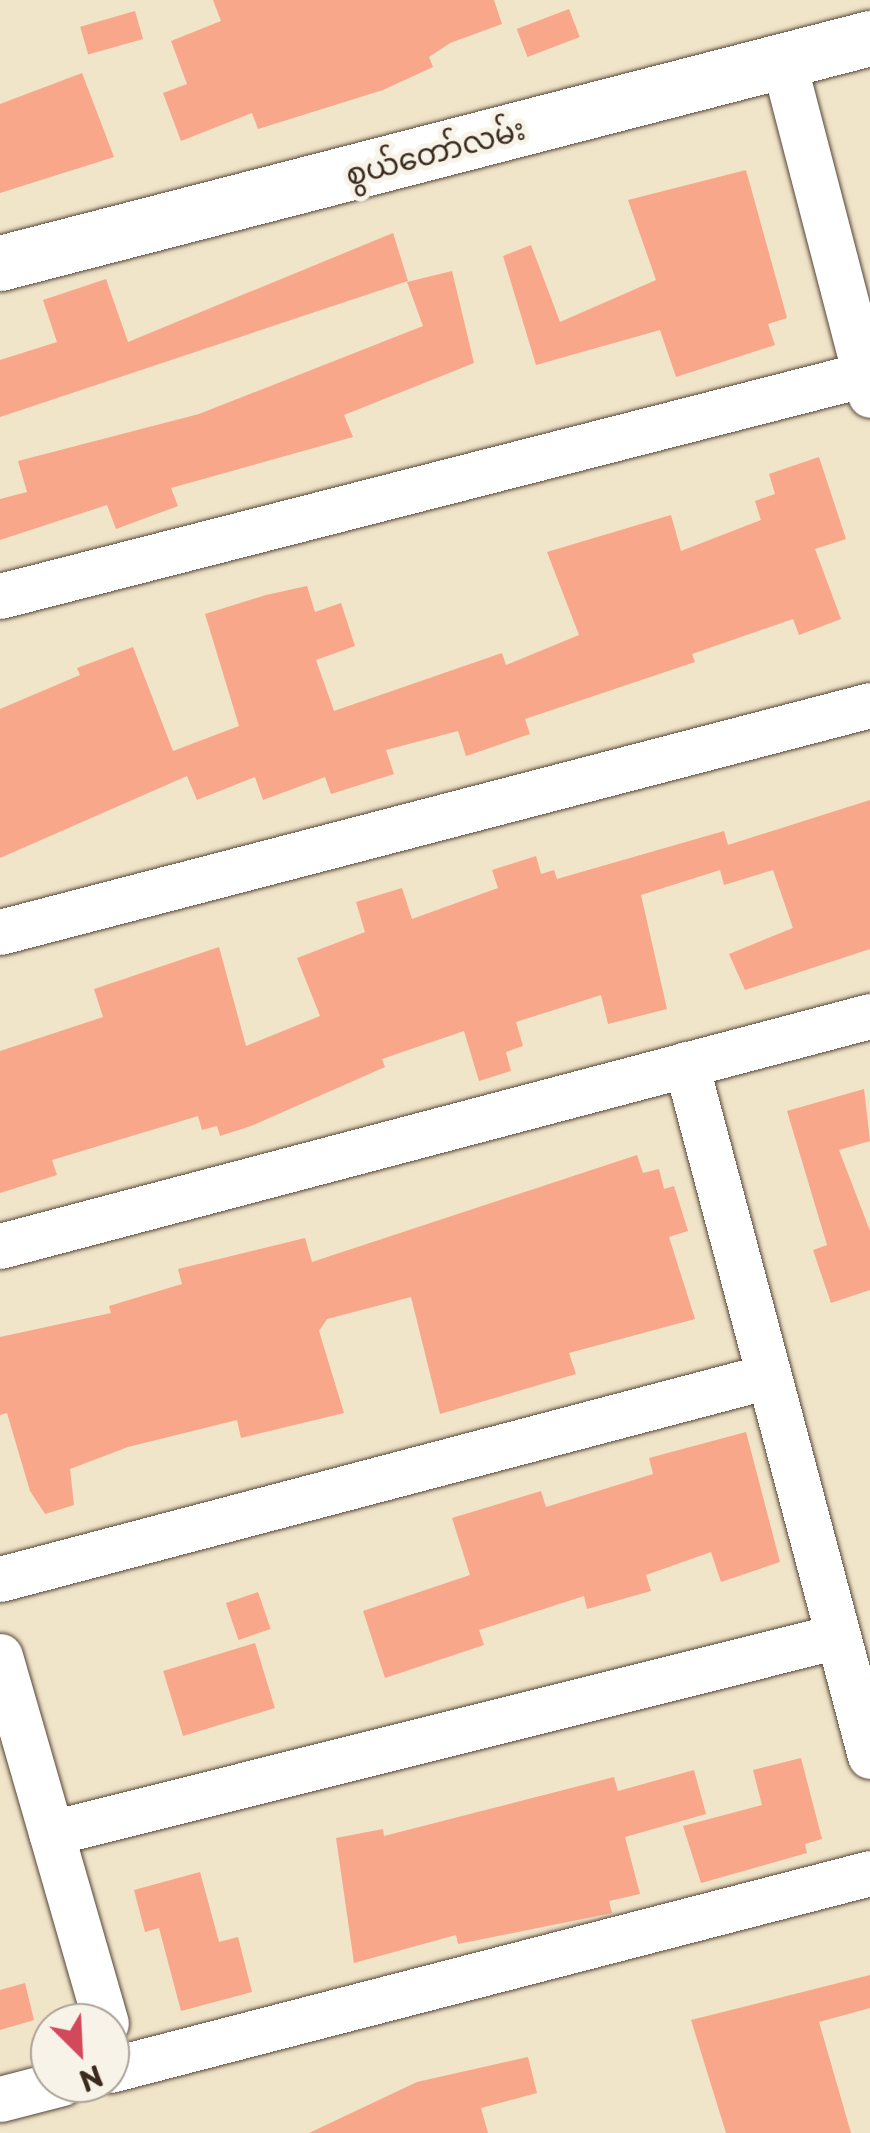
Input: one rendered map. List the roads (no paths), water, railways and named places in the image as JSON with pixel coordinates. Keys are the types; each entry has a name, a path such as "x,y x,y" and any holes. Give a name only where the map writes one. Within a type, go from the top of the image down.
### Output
{"street":[{"name":"စွယ်တော်လမ်း","path":"0,263 870,38"},
{"path":"0,596 868,381 783,60"},
{"path":"0,932 870,704"},
{"path":"0,1246 870,1016"},
{"path":"686,1064 870,1756"},
{"path":"0,1578 769,1376"},
{"path":"51,1833 838,1636"},
{"path":"0,1656 100,2003"},
{"path":"130,2054 870,1873"},
{"path":"0,2099 30,2091"}]}
